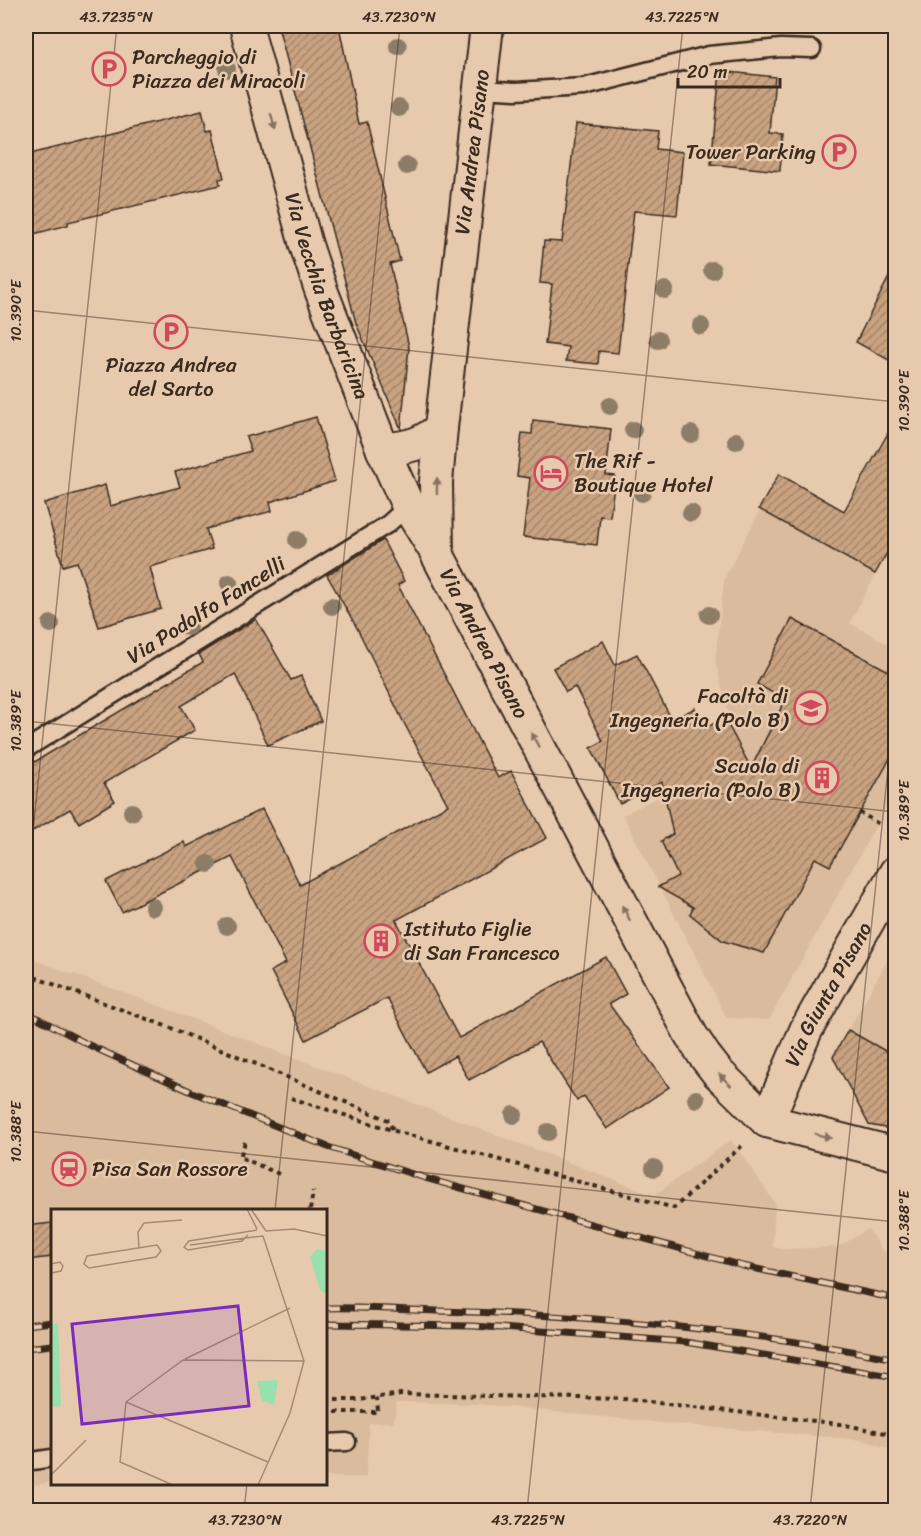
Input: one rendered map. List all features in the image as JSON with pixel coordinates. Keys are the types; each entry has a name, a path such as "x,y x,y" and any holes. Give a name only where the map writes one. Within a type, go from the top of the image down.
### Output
{"street":[{"name":"Via Vecchia Barbaricina","path":"246,26 306,245 321,291 383,450 408,506 437,554"},
{"name":"Via Andrea Pisano","path":"487,26 441,428 436,482 437,554 690,1035 718,1073 767,1121"},
{"path":"383,450 412,446 429,438 441,428"},
{"name":"Via Giunta Pisano","path":"767,1121 806,1030 896,872"},
{"path":"767,1121 896,1154"}],"lane":[{"path":"479,89 516,91 584,87 709,55 781,48 812,49"},
{"name":"Via Podolfo Fancelli","path":"26,749 388,524 408,506"},
{"path":"327,1443 347,1442"},
{"path":"26,1462 51,1458"}],"path":[{"path":"859,812 882,826"},
{"path":"26,974 171,1028 388,1120 395,1131"},
{"path":"291,1098 395,1131 674,1208 740,1149 767,1121"},
{"path":"245,1142 240,1157 279,1174"},
{"path":"310,1209 313,1191"},
{"path":"327,1400 358,1400 401,1394 624,1399 840,1424 896,1435"},
{"path":"327,1412 378,1412 377,1398"}],"shaded area":[{"name":"Facoltà di Ingegneria (Polo B)","path":"779,474 894,539 850,623 895,648 895,791 769,1020 727,1018 623,815 739,756 715,661 724,579"},
{"path":"895,947 895,1130 869,1125 833,1057"},
{"path":"26,957 654,1195 731,1140 775,1203 773,1247 783,1249 838,1247 868,1229 883,1251 895,1252 895,1450 863,1440 672,1424 478,1404 397,1402 394,1422 369,1423 366,1477 327,1477 327,1209 51,1209 51,1482 26,1486"}],"building":[{"path":"278,26 339,26 359,124 367,122 400,261 390,264 409,347 401,429 356,323"},
{"path":"720,71 775,77 770,133 783,134 780,171 711,164"},
{"path":"202,111 207,131 212,130 224,178 219,179 220,185 68,222 68,225 26,236 26,155"},
{"path":"576,123 658,131 656,149 683,152 677,215 634,211 618,353 599,351 598,364 566,361 568,347 545,344 552,284 540,283 544,241 562,242"},
{"path":"896,263 896,364 856,342"},
{"path":"316,417 335,481 270,502 272,511 206,529 212,549 150,567 161,609 99,627 77,562 63,566 44,503 105,485 110,506 180,487 175,472 251,451 246,437"},
{"path":"896,419 896,537 875,574 759,509 779,474 844,511"},
{"path":"533,420 611,429 606,475 615,476 610,517 600,516 597,545 523,537 530,478 517,476 522,433 532,434"},
{"path":"383,540 404,581 398,585 498,778 511,771 547,838 396,920 459,1038 606,957 626,994 609,1004 669,1087 607,1129 584,1096 577,1101 539,1042 469,1080 455,1056 426,1072 387,998 306,1040 271,971 286,963 232,857 122,912 106,881 184,842 186,847 262,809 300,885 448,805 357,628 327,575"},
{"path":"256,619 291,680 301,676 321,721 268,745 235,674 181,706 195,730 104,783 115,801 79,823 70,809 26,835 26,767 203,662 199,654"},
{"path":"792,619 896,675 896,748 830,866 815,858 764,953 723,941 690,914 693,907 658,887 678,876 661,841 673,834 662,782 620,804 591,748 603,741 575,687 566,692 553,668 603,641 615,665 637,654 672,720 695,708 705,729 724,717 751,768 785,700 757,684"},
{"path":"848,1030 896,1057 896,1130 869,1125 833,1057"},
{"path":"51,1223 51,1257 26,1260 26,1226"}],"railway":[{"path":"26,1012 91,1046 192,1092 328,1147 428,1179 743,1266 896,1299"},
{"path":"327,1308 496,1313 611,1320 725,1332 896,1359"},
{"path":"26,1325 51,1322"},
{"path":"327,1324 473,1326 685,1342 896,1377"},
{"path":"26,1348 51,1345"}],"place":[{"name":"Parcheggio di Piazza dei Miracoli","path":"109,69"},
{"name":"Tower Parking","path":"839,152"},
{"name":"Piazza Andrea del Sarto","path":"171,332"},
{"name":"The Rif - Boutique Hotel","path":"551,473"},
{"name":"Facoltà di Ingegneria (Polo B)","path":"811,708"},
{"name":"Scuola di Ingegneria (Polo B)","path":"822,778"},
{"name":"Istituto Figlie di San Francesco","path":"381,941"},
{"name":"Pisa San Rossore","path":"69,1169"}]}
